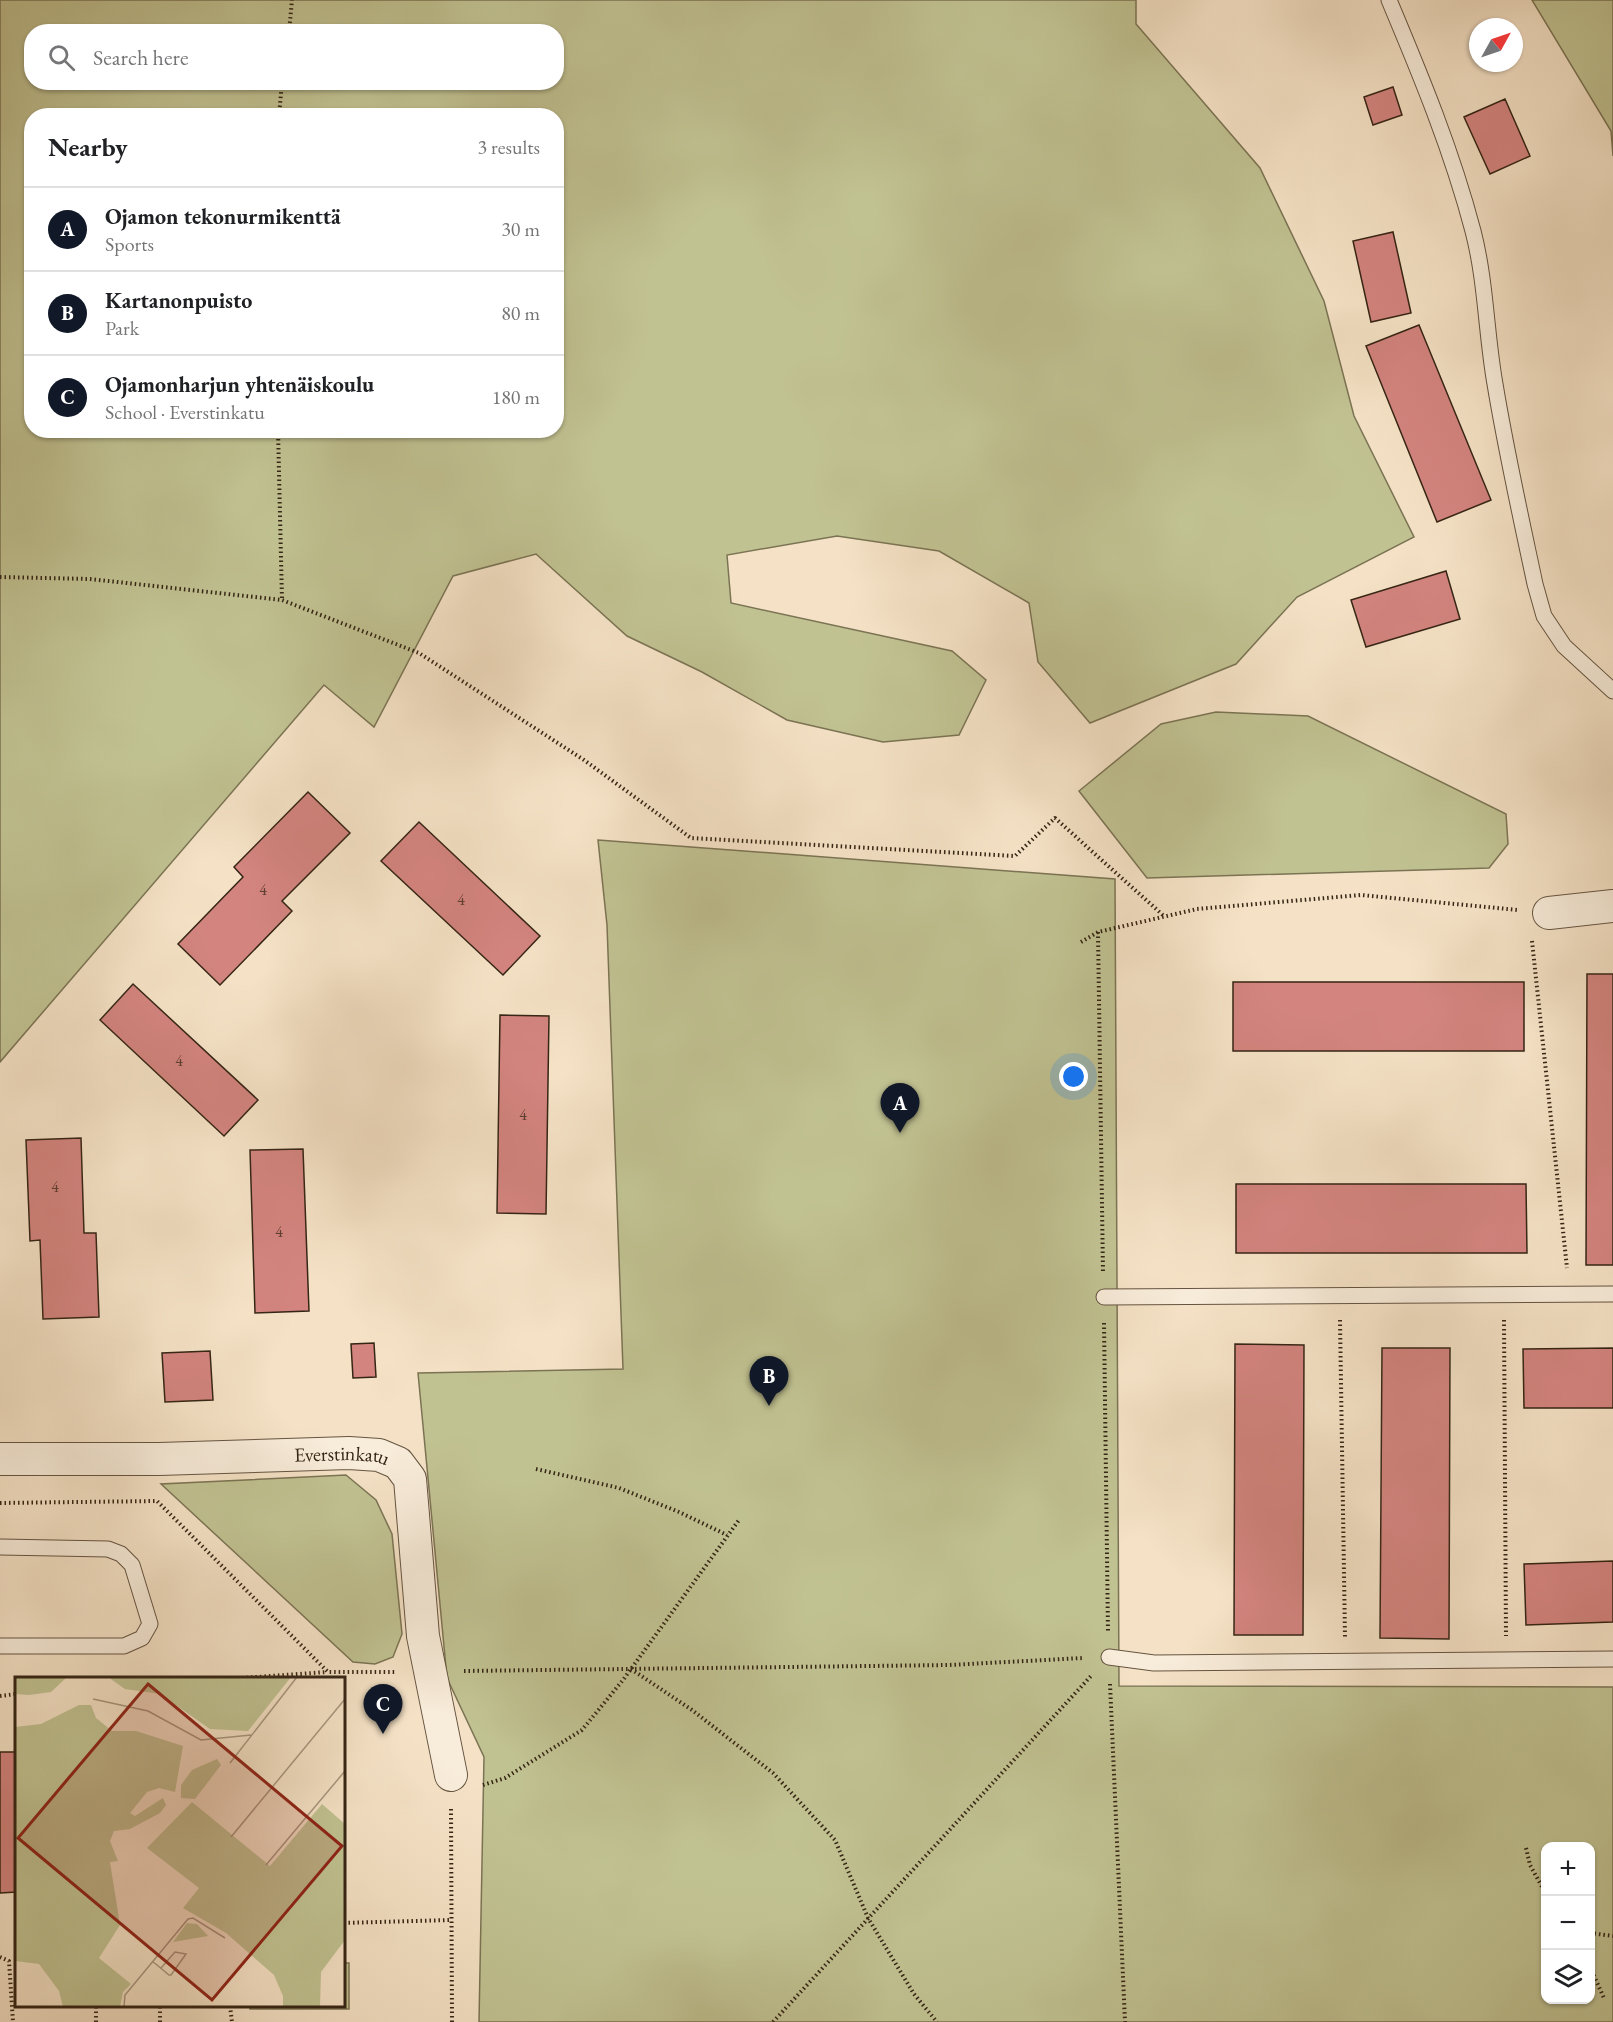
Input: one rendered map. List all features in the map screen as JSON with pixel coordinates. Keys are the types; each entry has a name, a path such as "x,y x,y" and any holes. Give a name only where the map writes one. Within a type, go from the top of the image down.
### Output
{"street":[{"path":"1539,912 1613,906"},
{"name":"Everstinkatu","path":"0,1459 159,1459 349,1453 379,1455 398,1463 410,1479 423,1636 451,1785"}],"lane":[{"path":"1389,0 1431,98 1473,231 1481,267 1494,382 1535,584 1544,616 1563,646 1613,692"},
{"path":"1104,1297 1613,1294"},
{"path":"0,1547 108,1549 121,1554 132,1565 150,1624 142,1638 124,1646 0,1646"},
{"path":"1109,1657 1154,1663 1613,1659"}],"path":[{"path":"290,24 292,0"},
{"path":"280,108 281,90"},
{"path":"278,438 282,600"},
{"path":"0,577 90,579 282,600 419,653 584,760 691,838 1015,856 1055,819 1165,917"},
{"path":"1081,942 1098,932 1197,909 1361,895 1539,912 1570,1294"},
{"path":"1098,932 1109,1657 1125,2022"},
{"path":"1504,1295 1506,1660"},
{"path":"1339,1296 1345,1661"},
{"path":"536,1469 620,1488 727,1535"},
{"path":"0,1503 157,1501 328,1672"},
{"path":"452,2022 451,1785 505,1778 582,1730 631,1669 739,1520"},
{"path":"298,1677 328,1672 949,1665 1109,1657"},
{"path":"773,2022 1109,1657"},
{"path":"631,1669 692,1710 773,1773 834,1840 868,1918 914,1994 937,2022"},
{"path":"0,1696 15,1694"},
{"path":"1526,1848 1530,1865 1541,1886"},
{"path":"345,1923 451,1920"},
{"path":"1595,1934 1613,1936"},
{"path":"0,1957 9,1961 13,2022"},
{"path":"1595,1978 1604,1998"},
{"path":"230,2007 232,2022"}],"green space":[{"path":"0,0 1136,0 1136,24 1260,168 1324,301 1354,416 1414,537 1297,597 1236,664 1090,723 1038,662 1029,603 939,551 837,536 727,555 731,603 952,651 986,680 959,735 883,742 787,720 702,672 627,636 536,554 453,576 374,727 324,685 0,1062"},
{"path":"1532,0 1613,0 1613,156 1611,131"},
{"path":"1216,712 1308,716 1506,814 1508,844 1489,868 1147,878 1079,791 1161,724"},
{"path":"598,840 1115,879 1119,1686 1613,1687 1613,2022 479,2022 484,1757 447,1678 418,1373 623,1369 607,925"},
{"path":"346,1475 376,1500 392,1534 402,1634 393,1657 375,1664 353,1662 161,1484"},
{"path":"345,1963 349,1963 349,2009 250,2009 250,2007 345,2007"}],"building":[{"path":"1393,87 1402,115 1373,125 1364,97"},
{"path":"1505,99 1530,156 1490,174 1464,117"},
{"path":"1393,232 1411,313 1371,322 1353,241"},
{"path":"1419,325 1491,500 1437,522 1366,346"},
{"path":"1446,571 1460,619 1366,647 1351,600"},
{"path":"308,792 350,833 282,901 292,911 220,985 178,944 243,877 234,867"},
{"path":"419,822 540,936 503,975 381,861"},
{"path":"1587,974 1613,974 1613,1265 1586,1265"},
{"path":"1233,982 1524,982 1524,1051 1233,1051"},
{"path":"133,984 258,1100 224,1136 100,1020"},
{"path":"500,1015 549,1016 546,1214 497,1213"},
{"path":"81,1138 84,1233 96,1233 99,1317 43,1319 40,1240 30,1241 26,1140"},
{"path":"303,1149 309,1311 255,1313 250,1150"},
{"path":"1236,1184 1526,1184 1527,1253 1236,1253"},
{"path":"374,1343 376,1377 353,1378 351,1344"},
{"path":"1235,1344 1304,1345 1303,1635 1234,1635"},
{"path":"1382,1348 1450,1348 1449,1639 1380,1638"},
{"path":"1613,1348 1613,1408 1524,1408 1523,1349"},
{"path":"210,1351 213,1400 165,1402 162,1353"},
{"path":"1613,1561 1613,1622 1526,1625 1524,1564"},
{"path":"0,1752 15,1752 15,1892 0,1893"}],"place":[{"name":"Ojamon tekonurmikenttä","path":"900,1133"},
{"name":"Kartanonpuisto","path":"769,1406"},
{"name":"Ojamonharjun yhtenäiskoulu","path":"383,1734"}]}
